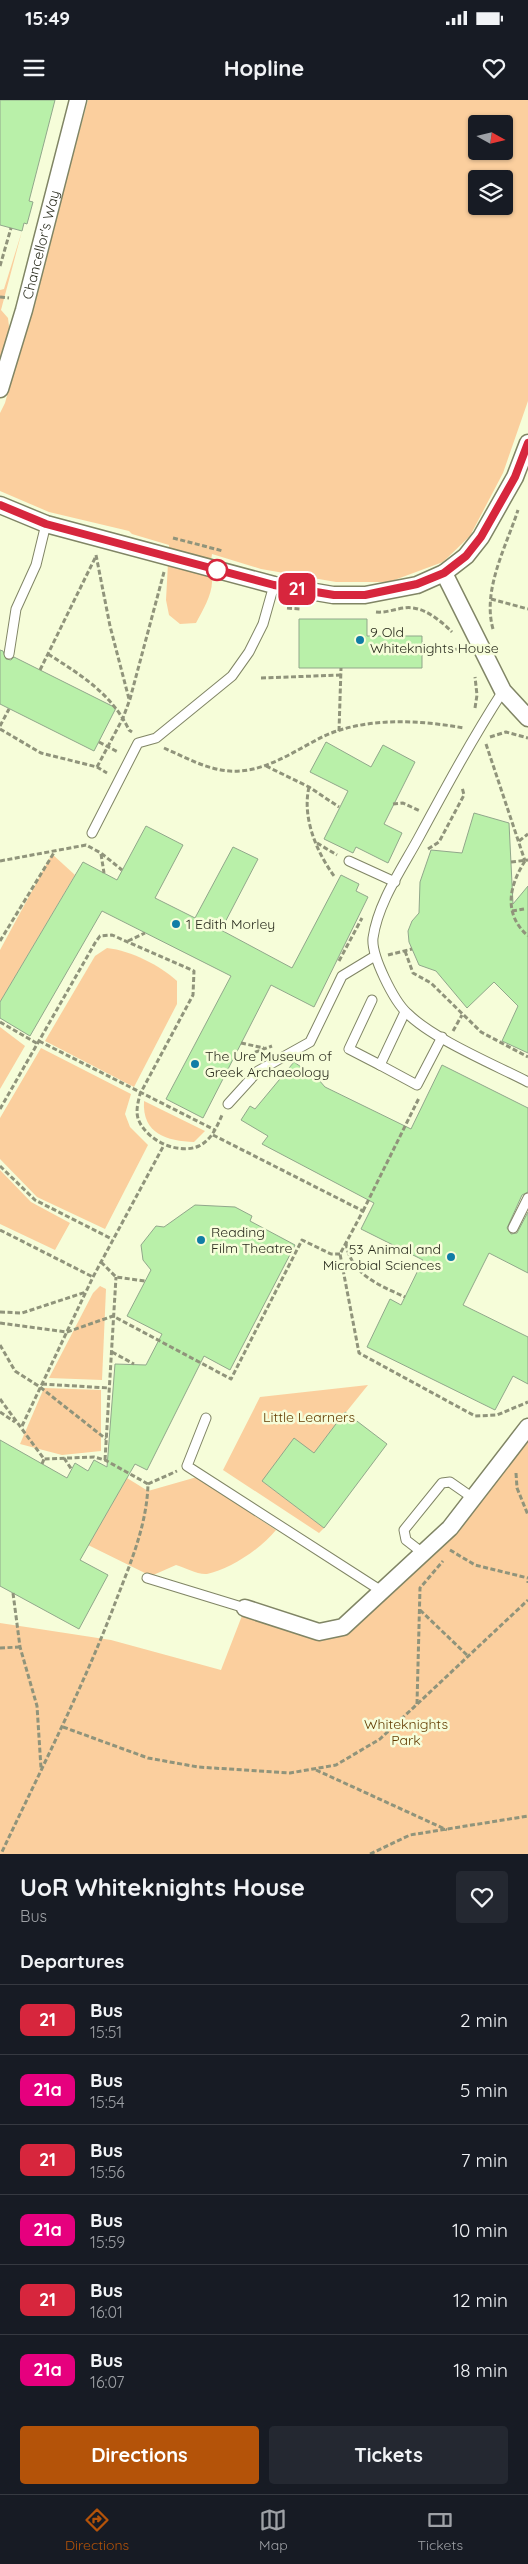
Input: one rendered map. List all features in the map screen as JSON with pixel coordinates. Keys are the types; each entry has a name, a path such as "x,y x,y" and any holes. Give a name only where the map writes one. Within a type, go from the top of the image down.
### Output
{"street":[{"name":"Chancellor's Way","path":"0,389 24,310 78,100"},
{"path":"0,505 46,524 274,585 334,595 365,595 396,591 444,573 466,556 481,537 515,477 528,443"},
{"path":"444,573 502,691 526,713"},
{"path":"245,1608 319,1632 343,1627 384,1592 439,1539 474,1498 528,1427"}],"lane":[{"path":"9,654 16,609 36,565 46,524"},
{"path":"92,833 138,743 156,738 232,676 263,624 274,585"},
{"path":"502,691 475,734 380,910 373,940 377,964 405,1012 422,1026 528,1082"},
{"path":"346,859 395,882"},
{"path":"228,1104 258,1071 310,1042 342,976 375,956"},
{"path":"372,1000 349,1049 417,1085 442,1037"},
{"path":"380,1065 405,1012"},
{"path":"513,1228 528,1198"},
{"path":"206,1418 187,1466 384,1592"},
{"path":"424,1554 406,1540 404,1530 442,1483 450,1482 474,1498"},
{"path":"147,1578 245,1608"}],"path":[{"path":"0,266 11,228"},
{"path":"495,634 490,617 490,593 522,500"},
{"path":"172,538 226,552"},
{"path":"40,670 96,555 110,626 130,699"},
{"path":"97,767 109,747 130,699 169,556"},
{"path":"491,598 528,608"},
{"path":"372,612 406,607 419,609 439,620 454,633"},
{"path":"287,608 306,609"},
{"path":"460,641 468,656"},
{"path":"422,650 465,649"},
{"path":"48,654 83,676 104,693 123,718 129,730"},
{"path":"339,731 341,668"},
{"path":"474,670 477,695 474,712"},
{"path":"261,678 341,675"},
{"path":"9,709 0,727 41,753 97,767 120,777"},
{"path":"160,746 204,766 222,771 241,771 266,766 339,731 394,721 465,729 470,720"},
{"path":"479,747 484,738 506,732 528,738"},
{"path":"484,738 527,861"},
{"path":"99,742 119,752"},
{"path":"266,766 309,787 339,807"},
{"path":"426,851 439,842 464,795 461,782"},
{"path":"309,787 307,816 322,859 334,876"},
{"path":"394,804 403,803 420,811"},
{"path":"519,841 528,834"},
{"path":"316,842 346,859"},
{"path":"0,861 86,845 122,870"},
{"path":"0,941 55,851"},
{"path":"101,854 104,873"},
{"path":"511,862 527,861"},
{"path":"527,861 515,876 511,896 512,911 517,926 528,936"},
{"path":"512,911 524,909"},
{"path":"128,941 145,933"},
{"path":"0,1109 100,936 112,935 194,971 194,995 140,1094 137,1108 139,1121 149,1134 164,1145 187,1148 199,1146 213,1135 228,1104"},
{"path":"388,946 390,959"},
{"path":"412,949 404,951 413,973 432,983 481,1032 528,1057"},
{"path":"446,1027 453,1032 462,1015"},
{"path":"0,1022 38,1043 215,1130"},
{"path":"241,1043 265,1048"},
{"path":"422,1093 340,1254 359,1353 475,1416 497,1415 528,1402"},
{"path":"213,1135 363,1211"},
{"path":"22,1426 112,1239 164,1145"},
{"path":"0,1166 35,1200 112,1239"},
{"path":"0,1230 93,1277"},
{"path":"0,1323 67,1332 114,1316 231,1379 302,1240 331,1254 340,1254"},
{"path":"346,1243 348,1257 363,1274 405,1297"},
{"path":"101,1262 116,1277 145,1281"},
{"path":"105,1460 116,1277"},
{"path":"0,1312 22,1313 87,1291"},
{"path":"0,1345 15,1371 41,1386 106,1440"},
{"path":"112,1352 134,1364"},
{"path":"41,1386 109,1388"},
{"path":"0,1399 22,1426 44,1459"},
{"path":"0,1412 22,1426"},
{"path":"513,1447 517,1488 528,1515"},
{"path":"44,1459 94,1457 105,1460 148,1484"},
{"path":"64,1458 72,1470"},
{"path":"42,1464 44,1459"},
{"path":"148,1484 187,1466"},
{"path":"1,1854 98,1650 129,1567 144,1518 148,1484"},
{"path":"439,1539 451,1551 475,1565 528,1580"},
{"path":"417,1704 420,1588 451,1551"},
{"path":"13,1593 20,1647 36,1706 41,1769"},
{"path":"63,1727 148,1758 198,1767 290,1772 316,1770 336,1765 370,1747 528,1600"},
{"path":"419,1610 468,1656"},
{"path":"0,1648 20,1647"},
{"path":"316,1770 447,1830"},
{"path":"370,1854 410,1835 528,1816"}],"green space":[{"path":"88,100 528,100 528,401 503,473 470,536 443,562 389,582 336,582 261,569 212,554 212,587 206,603 196,623 180,624 169,615 166,600 169,545 132,534 129,531 49,512 0,491 0,413 5,403"},
{"path":"22,231 1,310 8,318 11,343 0,358 0,290 4,289"},
{"path":"52,854 75,875 0,1002 0,950"},
{"path":"107,948 126,952 145,960 177,981 177,1004 134,1087 45,1041 95,956"},
{"path":"0,1027 25,1046 0,1089"},
{"path":"41,1048 131,1094 125,1114 130,1127 148,1145 105,1229 37,1197 0,1159 0,1118"},
{"path":"144,1101 205,1131 194,1142 175,1140 158,1134 147,1121 144,1112"},
{"path":"0,1170 31,1202 70,1223 55,1250 0,1224"},
{"path":"100,1286 106,1289 102,1380 49,1378 93,1293"},
{"name":"Little Learners","path":"368,1385 322,1442 339,1455 262,1481 324,1528 319,1533 223,1470 260,1397"},
{"path":"44,1388 101,1390 101,1451 62,1455 20,1444"},
{"name":"Whiteknights Park","path":"528,1432 528,1854 0,1854 0,1623 111,1640 221,1670 245,1608 319,1632 373,1602"},
{"path":"197,1477 276,1530 254,1551 225,1568 207,1574 176,1565 151,1576 88,1545 127,1478 148,1491"}],"building":[{"path":"0,100 55,100 29,201 33,202 27,224 24,223 22,231 0,225"},
{"name":"9 Old Whiteknights House","path":"299,619 367,619 367,636 422,636 422,668 299,668"},
{"path":"0,650 3,651 6,659 11,660 14,657 116,708 94,751 0,704"},
{"path":"326,742 371,767 383,745 415,762 384,824 402,833 388,863 356,847 353,853 324,839 348,791 310,772"},
{"path":"474,813 509,823 513,904 528,886 528,1053 502,1041 518,1006 494,982 467,1008 436,971 419,965 409,942 408,931 412,921 419,913 420,882 431,850 462,853"},
{"name":"1 Edith Morley","path":"146,826 183,845 155,898 195,918 233,847 258,859 221,930 292,968 341,875 359,884 356,891 368,897 314,1007 271,985 203,1118 166,1099 231,976 102,911 30,1036 0,1018 0,1002 83,862 117,880"},
{"name":"53 Animal and Microbial Sciences","path":"294,1062 318,1079 325,1087 411,1129 442,1065 528,1108 528,1192 522,1195 507,1228 511,1234 517,1233 528,1212 528,1273 489,1253 463,1305 528,1337 528,1384 513,1376 495,1410 367,1347 390,1299 401,1305 423,1260 361,1229 374,1203 262,1144 268,1136 241,1120 250,1106 255,1109"},
{"path":"195,1205 235,1207 252,1216 250,1221 295,1245 230,1370 204,1356 147,1470 135,1464 80,1560 108,1575 79,1629 0,1586 0,1440 67,1478 75,1463 88,1471 94,1460 107,1467 115,1364 146,1365 162,1334 127,1316 151,1270 143,1260 141,1245 156,1226 164,1227"},
{"path":"345,1412 387,1444 324,1528 262,1481 294,1438 314,1453"}],"bus line":[{"name":"21","path":"0,505 46,524 169,556 225,573 274,585 334,595 365,595 396,591 417,584 444,573 466,556 481,537 515,477 528,443"}],"place":[{"name":"9 Old Whiteknights House","path":"360,640"},
{"name":"1 Edith Morley","path":"176,924"},
{"name":"The Ure Museum of Greek Archaeology","path":"195,1064"},
{"name":"Reading Film Theatre","path":"201,1240"},
{"name":"53 Animal and Microbial Sciences","path":"451,1257"}]}
